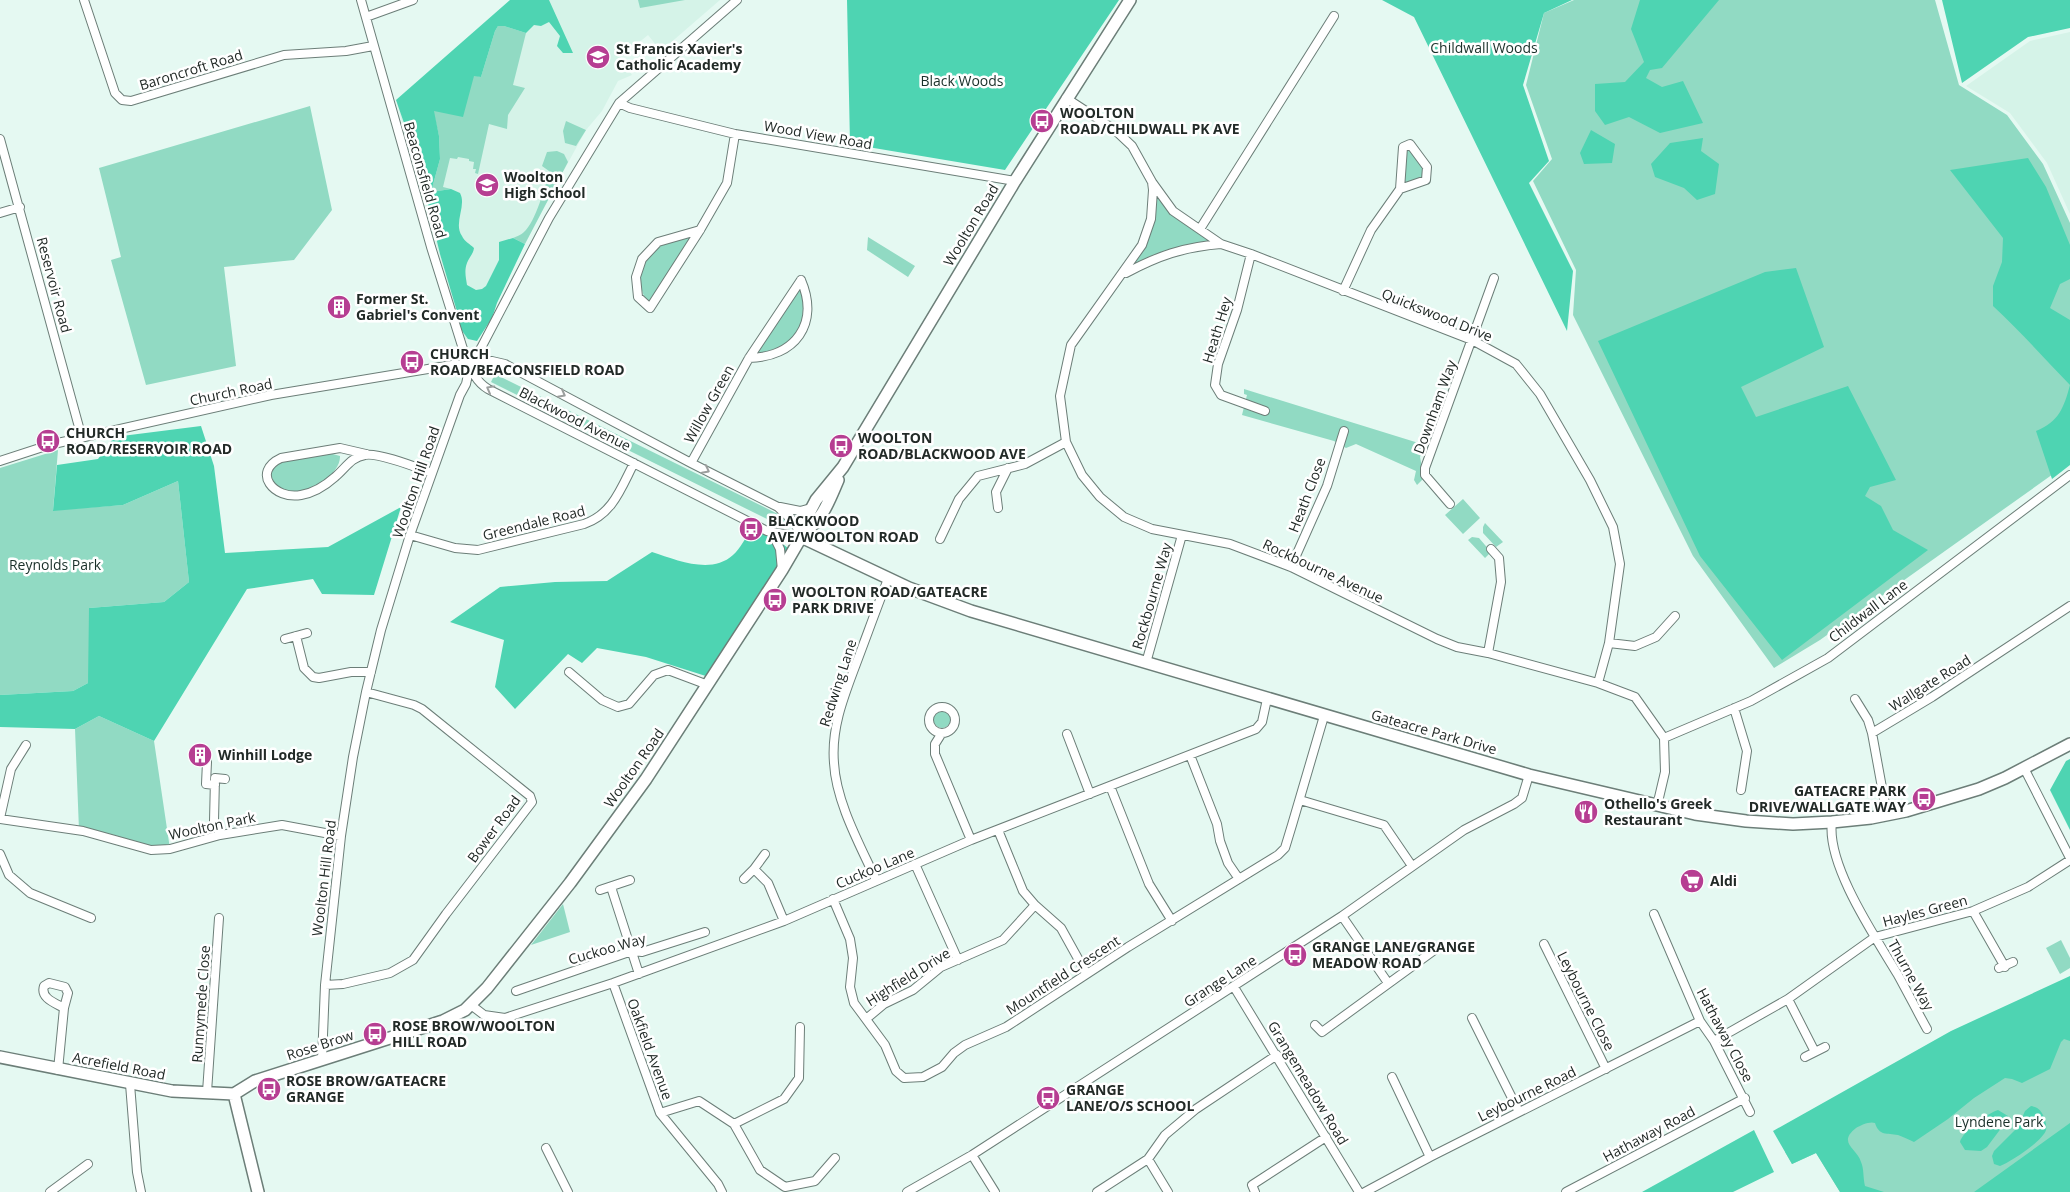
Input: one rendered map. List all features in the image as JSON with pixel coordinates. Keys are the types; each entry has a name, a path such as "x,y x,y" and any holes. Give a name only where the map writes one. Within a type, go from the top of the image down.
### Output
{"street":[{"name":"Baroncroft Road","path":"84,0 115,93 122,100 131,101 284,55 346,52 374,46"},
{"name":"Beaconsfield Road","path":"361,0 431,247 470,365"},
{"path":"366,17 413,0"},
{"name":"Woolton Hill Road","path":"322,1060 325,985 341,836 353,757 366,692 381,630 410,535 466,384 470,365 482,348 549,218 620,103 737,0"},
{"name":"Woolton Road","path":"471,1005 487,988 589,858 646,779 782,570 802,535 811,508 843,468 1015,181 1130,0"},
{"path":"1200,229 1334,16"},
{"name":"Rockbourne Avenue","path":"1066,98 1121,135 1137,153 1152,182 1150,228 1142,246 1123,275 1071,345 1060,396 1066,442 1082,475 1100,497 1124,517 1152,529 1230,544 1291,567 1457,647 1488,653 1598,683 1635,697 1664,738"},
{"name":"Wood View Road","path":"620,103 630,108 734,134 1015,181"},
{"path":"700,230 658,242 642,259 636,277 638,296 650,308 700,230 727,183 734,134"},
{"name":"Reservoir Road","path":"0,139 82,438"},
{"path":"1343,291 1371,230 1400,189 1402,147 1410,144 1427,167 1426,180 1400,189"},
{"name":"Quickswood Drive","path":"1152,182 1173,211 1221,244 1472,340 1516,364 1540,394 1590,480 1613,527 1620,564 1609,643 1598,683"},
{"path":"0,213 20,208"},
{"name":"Rockbourne Avenue","path":"1123,275 1164,254 1192,246 1221,244"},
{"name":"Heath Hey","path":"1250,254 1236,310 1218,364 1215,385 1221,395 1265,411"},
{"name":"Downham Way","path":"1450,504 1425,475 1425,468 1494,278"},
{"name":"Willow Green","path":"691,463 749,358 801,280 807,293 808,305 805,327 801,336 786,349 776,354 749,358"},
{"name":"Blackwood Avenue","path":"492,360 505,364 778,507 795,523 802,535 772,533 488,389 476,380 470,365 492,360"},
{"name":"Church Road","path":"0,461 49,445 271,395 452,365 470,365"},
{"name":"Heath Close","path":"1291,567 1327,486 1344,431"},
{"path":"940,539 959,499 978,476 1025,464 1066,442"},
{"path":"366,454 347,464 335,478 318,489 301,495 287,495 276,492 270,486 268,469 273,462 281,458 340,448 394,460 432,473"},
{"name":"Greendale Road","path":"410,535 455,548 478,550 584,524 594,520 608,510 616,499 634,463"},
{"name":"Woolton Road","path":"802,535 817,523 827,506 843,468"},
{"path":"998,508 996,492 1008,468"},
{"name":"Childwall Lane","path":"1664,738 1751,701 1828,658 2070,475"},
{"name":"Blackwood Avenue","path":"778,507 800,510 811,508"},
{"path":"772,533 780,549 782,570"},
{"name":"Gateacre Park Drive","path":"802,535 888,579 971,611 1529,775 1695,814 1746,822 1793,824 1832,822 1887,815 1954,798 2024,768 2070,744"},
{"name":"Rockbourne Way","path":"1146,663 1182,535"},
{"path":"1488,653 1501,582 1499,558 1491,549"},
{"name":"Redwing Lane","path":"876,880 838,789 834,764 834,736 839,711 888,579"},
{"name":"Wallgate Road","path":"1872,733 1932,697 2070,606"},
{"path":"1609,643 1635,646 1656,637 1675,616"},
{"path":"285,639 307,633"},
{"path":"296,636 304,668 313,677 320,678 360,671 371,672"},
{"path":"569,672 602,700 618,708 629,704 654,675 668,670 708,684"},
{"name":"Bower Road","path":"325,985 342,984 390,973 413,960 532,802 530,796 422,709 414,705 366,692"},
{"name":"Cuckoo Lane","path":"471,1005 484,1015 505,1018 639,974 784,921 971,840 1256,729 1262,722 1267,699"},
{"path":"1856,699 1868,720 1872,733 1887,815"},
{"path":"1734,708 1747,751 1741,790"},
{"name":"Mountfield Crescent","path":"833,899 850,938 853,958 850,987 854,1003 885,1045 896,1070 904,1078 924,1077 942,1067 954,1053 965,1045 1006,1027 1086,973 1172,922 1278,855 1285,848 1324,716"},
{"path":"940,732 940,736 935,744 935,754 971,840"},
{"path":"1068,734 1090,794"},
{"path":"1657,806 1665,772 1664,738"},
{"path":"0,818 11,769 26,745"},
{"path":"1190,755 1217,824 1220,841 1228,863 1239,879"},
{"path":"207,762 206,784 215,785"},
{"path":"2024,768 2070,859"},
{"name":"Grange Lane","path":"907,1192 972,1155 1234,987 1342,916 1464,830 1501,812 1522,798 1529,775"},
{"path":"220,834 214,822 215,778 225,779"},
{"path":"1110,786 1148,884 1172,922"},
{"path":"1300,800 1384,825 1412,866"},
{"name":"Woolton Park","path":"0,818 83,831 151,850 170,849 220,834 282,825 341,836"},
{"name":"Thurne Way","path":"1832,822 1832,841 1851,892 1927,1029"},
{"path":"998,830 1023,891 1060,928 1086,973"},
{"path":"0,854 9,875 30,894 91,918"},
{"path":"744,879 754,869 764,854"},
{"name":"Hayles Green","path":"1714,1041 1788,999 1875,937 1974,911 2028,887 2070,859"},
{"path":"915,864 958,960"},
{"path":"754,869 768,883 784,921"},
{"path":"600,890 630,880"},
{"path":"611,887 639,974"},
{"name":"Highfield Drive","path":"866,1019 884,1004 913,990 941,968 1003,940 1035,905"},
{"path":"1974,911 2002,967 2013,962"},
{"name":"Hathaway Close","path":"1654,914 1700,1021 1714,1041 1750,1112"},
{"path":"1342,916 1388,982"},
{"name":"Runnymede Close","path":"207,1092 219,918"},
{"name":"Cuckoo Way","path":"516,990 632,952 642,952 705,932"},
{"name":"Leybourne Close","path":"1544,944 1606,1069"},
{"path":"1315,1025 1322,1032 1388,982 1440,946"},
{"name":"Oakfield Avenue","path":"613,983 660,1113 718,1184 722,1192"},
{"name":"Grangemeadow Road","path":"1234,987 1360,1192"},
{"path":"1788,999 1815,1052"},
{"name":"Rose Brow","path":"234,1094 255,1081 443,1021 471,1005"},
{"path":"58,1070 64,1008"},
{"path":"1472,1018 1519,1112"},
{"name":"Leybourne Road","path":"1365,1192 1430,1157 1700,1021"},
{"path":"734,1124 784,1099 800,1078 800,1027"},
{"path":"1805,1057 1824,1047"},
{"path":"1097,1192 1148,1159 1166,1135 1196,1109 1277,1056"},
{"name":"Acrefield Road","path":"0,1057 58,1070 172,1091 234,1094"},
{"path":"1392,1078 1430,1157"},
{"path":"130,1084 137,1172 141,1192"},
{"path":"234,1094 258,1192"},
{"name":"Hathaway Road","path":"1566,1192 1744,1098"},
{"path":"660,1113 699,1101 734,1124 760,1170 785,1187 815,1181 835,1158"},
{"path":"1255,1192 1252,1185 1326,1137"},
{"path":"546,1148 568,1192"},
{"path":"972,1155 995,1192"},
{"path":"1148,1159 1168,1192"},
{"path":"50,1192 88,1164"}],"shaded area":[{"name":"Woolton High School","path":"510,0 720,0 661,51 648,35 620,58 632,75 618,81 602,111 586,130 471,339 463,339 396,100"},
{"path":"2070,32 2070,214 2047,163 2010,113 1966,86 2030,41"}],"green space":[{"path":"510,0 549,0 573,53 563,53 557,46 560,36 549,22 541,26 534,25 526,33 498,26 481,77 474,76 463,117 434,111 439,136 440,159 431,192 451,189 460,193 462,198 459,220 460,231 464,239 474,248 466,266 467,285 476,290 486,286 499,260 499,242 513,238 525,244 497,303 492,318 477,341 468,339 460,328 419,166 396,100"},
{"path":"638,0 685,0 640,8"},
{"name":"Black Woods","path":"847,0 1119,0 1005,170 850,144"},
{"name":"Childwall Woods","path":"1382,0 1572,0 1544,13 1523,85 1549,161 1529,183 1573,271 1567,331 1414,17"},
{"name":"Childwall Woods","path":"1574,0 1935,0 1959,85 2007,115 2043,164 2070,223 2070,462 1820,640 1774,668 1693,556 1573,315 1576,270 1533,181 1552,159 1526,85 1544,13"},
{"path":"1640,0 1719,0 1662,68 1650,70 1646,78 1662,87 1683,81 1703,123 1660,133 1629,117 1605,125 1595,111 1595,84 1625,82 1644,62 1631,29"},
{"path":"1942,0 2070,0 2070,28 2028,37 1962,83"},
{"path":"498,26 526,33 513,85 525,88 508,115 507,129 489,124 478,174 475,173 476,169 473,169 474,162 469,161 469,159 450,158 443,187 451,189 431,192 440,159 439,136 433,110 474,75 481,77"},
{"path":"310,106 332,210 294,260 224,267 236,366 146,385 111,260 121,257 99,168"},
{"path":"566,121 586,130 576,146 565,143 563,131"},
{"path":"1591,130 1615,144 1612,163 1584,164 1580,153"},
{"path":"1703,138 1701,151 1719,164 1715,194 1697,200 1684,188 1655,177 1651,164 1670,143"},
{"path":"1410,144 1427,167 1426,180 1400,189 1403,147"},
{"path":"557,151 564,154 568,162 525,244 513,238 524,232 532,221 543,194 549,171 542,166 547,152"},
{"path":"2028,158 2046,187 2070,245 2070,279 2060,284 2050,308 2070,320 2070,385 1993,306 1993,286 2002,262 2003,238 1950,170"},
{"path":"1151,191 1217,245 1169,253 1125,273 1145,230"},
{"path":"694,235 649,304 644,297 641,281 641,273 648,257 663,243"},
{"path":"868,237 915,266 908,277 867,250"},
{"path":"1796,268 1824,347 1741,387 1756,417 1848,386 1896,480 1870,487 1865,496 1881,506 1893,530 1928,550 1782,660 1700,556 1598,341 1765,272"},
{"path":"801,286 803,313 801,324 796,333 790,340 780,346 754,355"},
{"path":"495,374 782,516 787,522 785,526 777,524 491,382"},
{"path":"2070,385 2070,465 2052,479 2036,431 2050,423 2059,413 2063,407"},
{"path":"1244,389 1425,445 1420,457 1424,478 1417,485 1414,480 1416,471 1356,444 1346,448 1334,441 1242,415 1247,395 1244,394"},
{"path":"201,426 214,466 225,553 328,547 401,507 374,595 322,594 313,579 247,589 154,741 99,716 75,729 0,727 0,695 73,691 88,683 89,608 164,602 189,582 178,481 123,505 53,511 57,465 98,459 114,437"},
{"name":"Reynolds Park","path":"58,450 53,510 123,505 178,481 189,582 164,602 89,608 91,663 88,683 73,691 0,695 0,468"},
{"path":"329,453 340,456 339,463 335,471 320,483 311,488 294,492 286,492 275,487 270,471 277,462"},
{"path":"1463,499 1480,518 1463,534 1445,515"},
{"path":"1485,523 1503,542 1496,547 1483,533"},
{"path":"751,529 767,531 789,549 712,678 646,657 597,648 582,663 568,654 515,709 495,687 504,640 450,622 500,587 555,582 607,581 652,552 683,562 704,565 715,564 733,555"},
{"path":"1472,537 1479,538 1491,552 1485,558 1468,540"},
{"path":"938,710 946,710 951,715 949,726 938,728 933,723 933,715"},
{"path":"99,716 154,741 170,849 137,846 79,830 75,729"},
{"path":"2070,759 2070,830 2050,790 2066,761"},
{"path":"563,904 570,932 531,945"},
{"path":"2061,940 2070,958 2070,968 2060,974 2046,948"},
{"path":"2070,976 2070,1041 2064,1039 2061,1042 2050,1069 2022,1083 2005,1078 1914,1142 1898,1135 1881,1132 1875,1123 1860,1126 1851,1133 1848,1142 1862,1164 1865,1186 1884,1192 1840,1192 1816,1153 1792,1164 1773,1131 1951,1031"},
{"name":"Lyndene Park","path":"2070,1006 2070,1192 1840,1192 1816,1153 1792,1164 1785,1152"},
{"path":"2031,1106 2041,1111 2044,1117 2046,1130 2044,1135 2026,1151 2011,1160 2000,1166 1994,1164 1992,1156 1994,1151 2018,1127 2025,1111"},
{"path":"1998,1110 2008,1116 2008,1119 1987,1147 1981,1151 1965,1150 1960,1142 1965,1133 1982,1119"},
{"path":"2070,1123 2070,1192 1974,1192"},
{"path":"1754,1130 1774,1172 1733,1192 1642,1192"}],"place":[{"name":"St Francis Xavier's Catholic Academy","path":"598,57"},
{"name":"WOOLTON ROAD/CHILDWALL PK AVE","path":"1042,121"},
{"name":"Woolton High School","path":"487,185"},
{"name":"Former St. Gabriel's Convent","path":"339,307"},
{"name":"CHURCH ROAD/BEACONSFIELD ROAD","path":"412,362"},
{"name":"CHURCH ROAD/RESERVOIR ROAD","path":"48,441"},
{"name":"WOOLTON ROAD/BLACKWOOD AVE","path":"841,446"},
{"name":"BLACKWOOD AVE/WOOLTON ROAD","path":"751,529"},
{"name":"WOOLTON ROAD/GATEACRE PARK DRIVE","path":"775,600"},
{"name":"Winhill Lodge","path":"200,755"},
{"name":"GATEACRE PARK DRIVE/WALLGATE WAY","path":"1924,799"},
{"name":"Othello's Greek Restaurant","path":"1586,812"},
{"name":"Aldi","path":"1692,881"},
{"name":"GRANGE LANE/GRANGE MEADOW ROAD","path":"1295,955"},
{"name":"ROSE BROW/WOOLTON HILL ROAD","path":"375,1034"},
{"name":"ROSE BROW/GATEACRE GRANGE","path":"269,1089"},
{"name":"GRANGE LANE/O/S SCHOOL","path":"1048,1098"}]}
